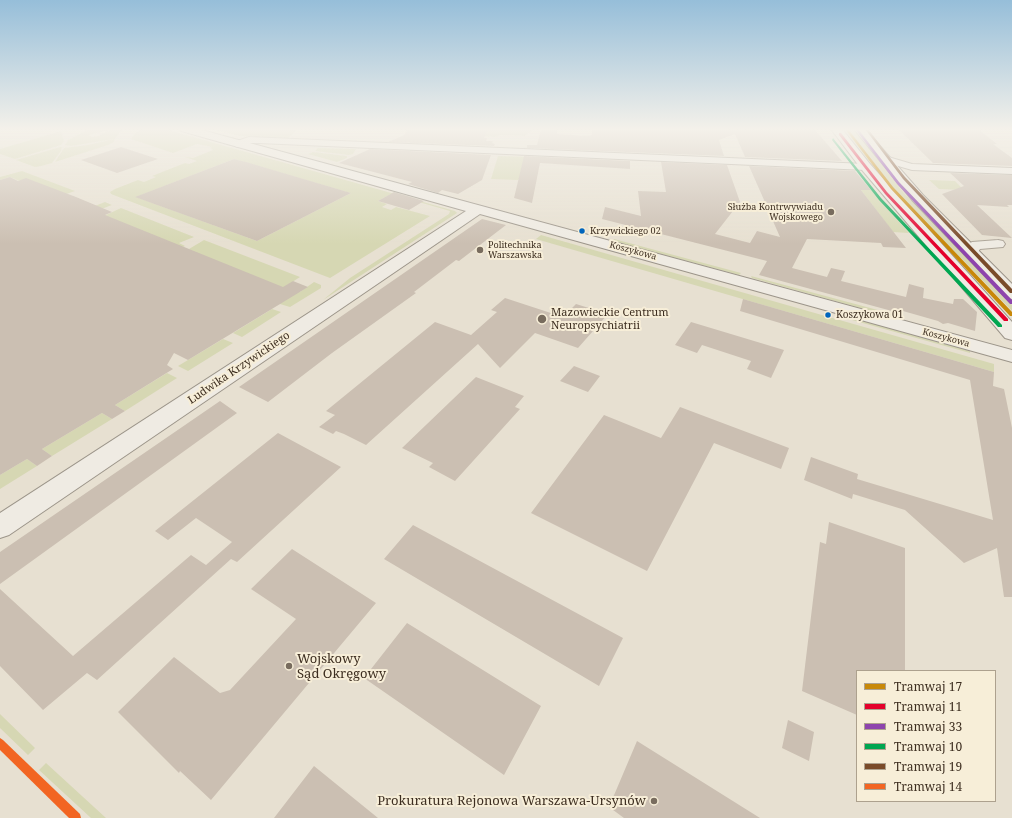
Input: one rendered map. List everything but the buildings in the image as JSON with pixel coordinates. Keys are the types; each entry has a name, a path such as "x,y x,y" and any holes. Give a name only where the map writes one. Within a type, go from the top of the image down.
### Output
{"street":[{"name":"Koszykowa","path":"326,167 1012,356"},
{"path":"866,167 1012,334"},
{"path":"892,167 918,198 1012,294"},
{"path":"916,167 1012,171"},
{"name":"Ludwika Krzywickiego","path":"0,527 478,209"},
{"path":"971,252 972,248 977,245 1005,244"}],"green space":[{"path":"174,167 213,167 136,197 257,241 351,193 262,167 300,167 455,211 457,213 323,300 350,278 449,214 450,211 391,194 378,201 387,204 382,207 391,210 396,207 430,216 330,278 111,194 110,192 138,180 144,182 156,177 152,176"},
{"path":"495,167 528,167 518,180 491,179"},
{"path":"873,167 884,167 904,193 1012,305 1012,311 961,258 956,257 958,260 954,259"},
{"path":"22,171 75,191 58,197 10,177 0,180 0,177"},
{"path":"929,180 955,181 964,190 939,189"},
{"path":"861,190 871,190 909,233 893,232"},
{"path":"105,202 112,205 96,211 106,215 121,208 194,237 179,243 185,246 183,247 69,216"},
{"path":"541,235 994,364 994,372 536,239"},
{"path":"614,239 741,273 739,275 613,241"},
{"path":"204,240 300,277 286,286 300,292 314,282 321,285 321,288 290,307 280,304 189,249"},
{"path":"751,276 900,316 900,319 752,278"},
{"path":"272,309 281,312 242,337 233,333"},
{"path":"852,318 970,351 970,353 852,320"},
{"path":"223,339 233,343 188,371 178,366"},
{"path":"167,373 177,378 125,411 115,405"},
{"path":"102,413 112,419 52,456 42,449"},
{"path":"27,459 37,466 0,489 0,475"},
{"path":"0,714 35,748 28,755 0,728"},
{"path":"46,763 106,818 91,818 39,770"}],"tram line":[{"name":"10","path":"855,167 880,199 1000,326"},
{"name":"11","path":"866,167 886,193 1006,320"},
{"name":"17","path":"876,167 892,188 1012,315"},
{"name":"33","path":"886,167 898,183 1012,303"},
{"name":"19","path":"896,167 904,178 1012,292"},
{"name":"14","path":"0,743 76,818"}],"place":[{"name":"Służba Kontrwywiadu Wojskowego","path":"831,212"},
{"name":"Krzywickiego 02","path":"582,231"},
{"name":"Politechnika Warszawska","path":"480,250"},
{"name":"Koszykowa 01","path":"828,315"},
{"name":"Mazowieckie Centrum Neuropsychiatrii","path":"542,319"},
{"name":"Wojskowy Sąd Okręgowy","path":"289,666"},
{"name":"Prokuratura Rejonowa Warszawa-Ursynów","path":"654,801"}]}
